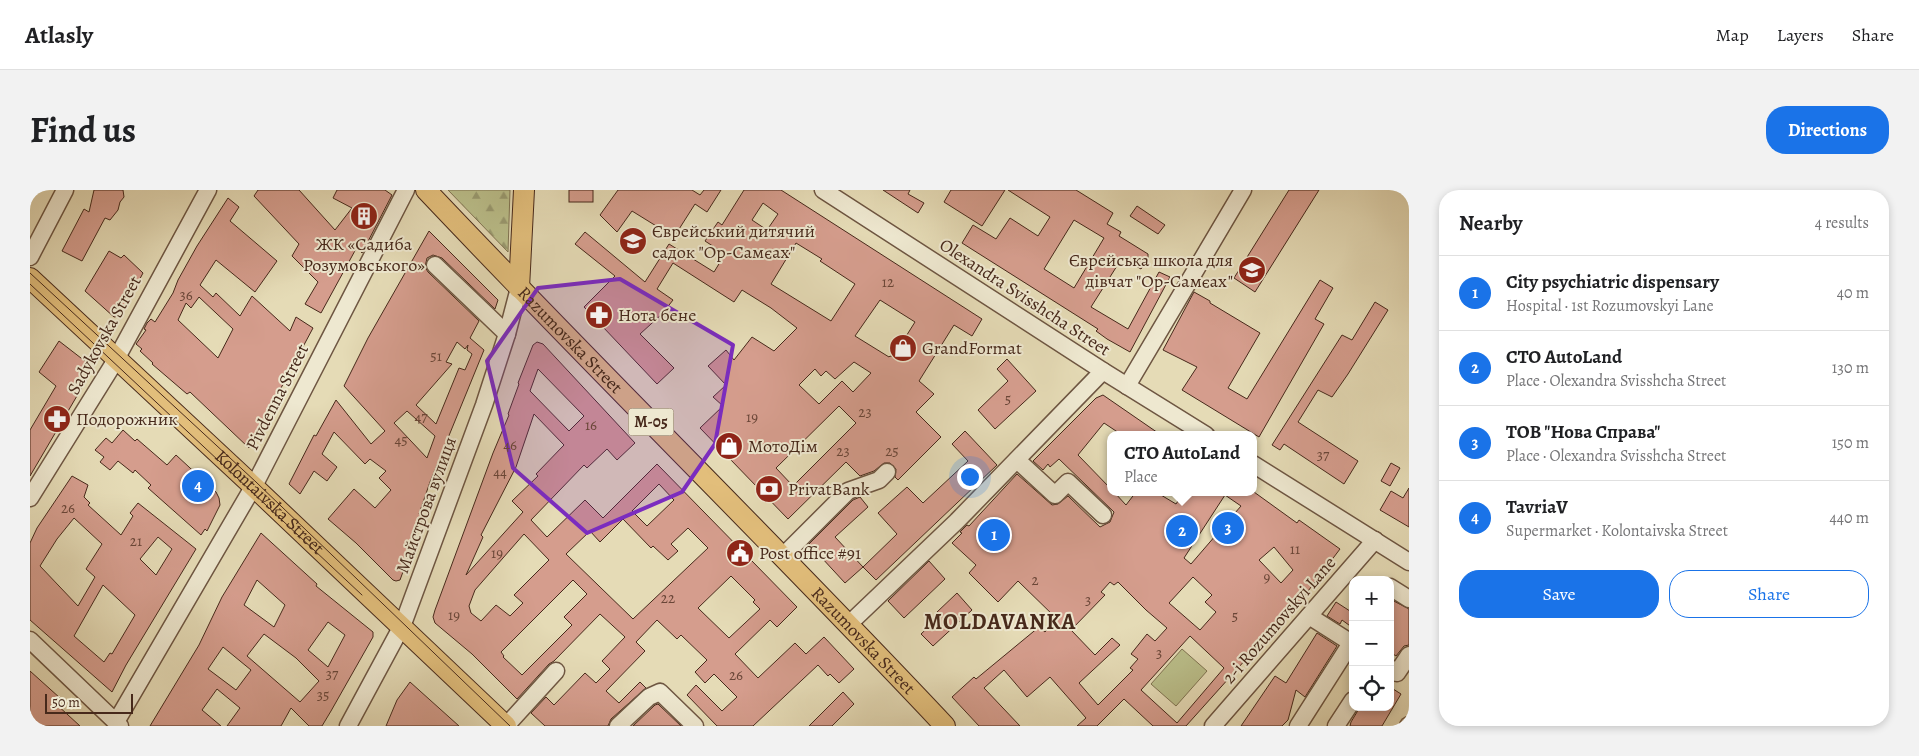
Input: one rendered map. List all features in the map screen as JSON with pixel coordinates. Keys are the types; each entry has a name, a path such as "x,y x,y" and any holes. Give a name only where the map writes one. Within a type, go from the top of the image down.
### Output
{"main road":[{"name":"Razumovska Street","path":"426,190 519,288 849,624 945,726"},
{"path":"519,288 524,190"},
{"name":"Kolontaivska Street","path":"30,278 506,726"}],"street":[{"path":"30,257 65,190"},
{"name":"Sadykovska Street","path":"30,498 116,359 208,190"},
{"name":"Pivdenna Street","path":"118,724 253,486 406,190"},
{"name":"Olexandra Svisshcha Street","path":"823,190 1103,372 1200,431"},
{"path":"1127,386 1243,190"},
{"path":"435,265 507,334"},
{"name":"Майстрова вулиця","path":"348,726 401,627 484,405 507,334 519,288"},
{"path":"849,624 932,544 1103,372"},
{"path":"1016,460 1055,495 1068,482 1102,516"},
{"path":"1257,466 1409,562"},
{"path":"783,556 848,491 879,480 886,472"},
{"name":"2-i Rozumovskyi Lane","path":"1213,726 1375,540"},
{"path":"1394,590 1409,599"},
{"path":"1309,616 1349,642"},
{"path":"30,640 118,724"},
{"path":"1298,726 1349,649"},
{"path":"1394,671 1397,673 1409,655"},
{"path":"506,726 556,672"},
{"path":"618,726 649,697 660,692 695,726"},
{"path":"1336,726 1349,706"}],"highlighted area":[{"path":"620,279 733,345 715,444 682,492 587,533 513,468 487,361 538,288"}],"green space":[{"path":"448,190 510,190 508,252"},
{"path":"1182,649 1207,671 1176,706 1151,684"}],"building":[{"path":"94,190 123,190 124,197 120,202 118,210 110,220 105,218 82,261 62,251 84,209 89,212"},
{"path":"258,190 299,190 335,230 352,208 333,198 337,190 385,190 392,195 362,253 357,247 321,313 305,304 318,282 292,256 299,244 254,196"},
{"path":"569,190 593,190 593,202 569,202"},
{"path":"618,190 692,190 700,195 704,190 721,190 707,212 695,204 674,237 632,211 617,232 600,215"},
{"path":"744,190 781,190 982,319 972,336 954,325 919,381 934,394 916,412 941,437 898,480 895,477 896,469 890,463 884,463 874,471 860,476 846,462 788,519 700,428 723,406 713,397 726,385 708,366 726,350 734,360 752,337 774,351 797,328 771,308 742,290 734,302 673,263 657,289 673,300 662,314 640,334 674,368 657,384 584,307 615,276 575,244 585,232 645,282 669,244 714,272 725,254 705,241 718,222 722,225","holes":["763,203 778,214 767,230 752,220","796,243 822,259 820,261 855,284 831,321 771,284","880,300 915,322 893,357 889,357 855,336","854,362 871,373 853,392 842,381 819,404 799,385 815,369 821,376 826,371 835,379","839,406 856,423 793,486 776,468"]},
{"path":"883,190 910,190 908,194 924,203 918,213"},
{"path":"951,190 1005,190 982,226 944,202"},
{"path":"1008,190 1076,190 1113,213 1107,224 1121,232 1119,236 1148,254 1148,258 1141,269 1122,258 1091,307 1128,329 1159,272 1170,277 1130,352 1107,339 1096,331 1098,329 962,243 973,225 996,239 1010,218 1038,236 1050,217","holes":["1074,220 1104,238 1074,288 1044,269"]},
{"path":"1289,190 1319,190 1255,292 1234,278"},
{"path":"228,198 239,207 230,221 277,261 255,292 216,260 200,285 213,297 216,293 240,316 252,296 290,331 296,317 313,328 249,448 190,392 187,394 152,364 140,351 142,349 136,344 146,330 144,329 147,323 151,319 155,322 173,293 197,246","holes":["199,297 233,329 218,358 178,320 186,303 191,308"]},
{"path":"1137,206 1165,225 1158,234 1130,216"},
{"path":"429,231 498,300 495,309 442,258 433,255 427,258 425,267 428,272 479,321 470,338 484,350 430,482 419,514 423,517 400,580 396,581 328,519 354,489 375,508 391,490 379,478 386,471 370,459 365,464 334,432 322,454 337,467 327,481 314,471 300,494 289,484 314,435 316,436 336,400 371,444 385,431 344,386 368,338","holes":["457,342 465,349 468,345 467,350 472,354 465,370 459,368 436,424 416,405 452,364 446,362","407,411 435,436 427,458 394,423"]},
{"path":"109,251 121,258 124,255 143,273 120,316 114,317 85,291"},
{"path":"1320,280 1333,288 1315,319 1324,324 1259,437 1257,436 1257,431 1249,431 1182,390 1197,367 1163,350 1194,292 1260,333 1228,388 1247,399"},
{"path":"1375,302 1388,310 1348,374 1332,397 1318,390 1298,422 1358,461 1344,484 1284,444 1280,450 1272,445 1342,335 1352,340"},
{"path":"59,341 90,365 91,372 30,476 30,430 56,386 39,372"},
{"path":"537,342 543,344 635,443 617,460 607,449 587,468 584,465 531,520 547,537 585,500 603,518 657,464 797,607 777,627 770,620 735,654 758,678 795,643 806,654 824,637 854,669 839,683 830,674 828,676 818,665 753,726 717,726 687,695 696,685 722,711 737,697 714,674 705,683 695,672 707,660 681,635 677,639 657,620 636,642 645,651 606,691 619,703 640,682 646,688 611,719 608,726 545,726 531,713 546,697 554,705 585,673 596,683 610,669 602,661 625,637 600,614 549,664 517,699 472,654 435,623 433,617 435,610 509,415 518,383 533,345","holes":["538,369 584,416 569,431 530,391","534,414 564,445 536,474 538,476 512,501 523,512 466,575 483,537 481,535 516,467","659,484 674,500 647,526 632,511","623,519 651,548 653,546 668,560 678,551 671,544 688,528 708,548 633,619 566,554 590,531 600,542","524,534 549,560 514,595 523,603 510,616 496,605 481,621 471,613 469,606 475,590","731,576 755,600 753,602 760,609 729,638 698,608","573,580 587,594 564,617 572,625 522,675 501,652"]},
{"path":"1007,359 1036,391 995,429 978,410 1008,381 997,369"},
{"path":"1103,395 1155,431 1116,431 1104,423 1078,455 1107,485 1107,496 1118,496 1126,505 1133,496 1163,496 1176,504 1181,496 1224,496 1184,558 1191,564 1241,506 1226,496 1257,496 1257,494 1297,523 1299,520 1340,549 1302,599 1244,656 1247,658 1186,726 1153,726 1124,699 1097,726 1077,726 1086,718 1050,677 1027,697 1004,670 984,688 1020,726 979,726 952,697 974,677 976,679 1039,627 1045,632 1057,619 1018,581 998,602 969,573 976,565 952,543 962,533 960,532 967,525 969,526 1017,474 1052,505 1058,504 1068,496 1100,527 1110,522 1114,512 1059,459 1050,467 1048,464 1043,470 1033,461 1096,398","holes":["1274,547 1293,570 1281,583 1259,560","1193,577 1212,595 1205,602 1216,612 1200,630 1169,603","1110,582 1114,585 1118,582 1167,628 1155,641 1147,634 1131,654 1138,659 1130,668 1133,670 1098,705 1079,683 1120,645 1112,638 1095,655 1071,630 1105,595 1101,592","1190,636 1224,668 1177,723 1141,690"]},
{"path":"123,430 135,441 137,439 167,465 176,455 216,492 220,505 207,531 205,529 201,535 148,488 151,485 135,470 133,473 118,461 110,470 100,462 104,457 95,450 106,438 112,443"},
{"path":"965,431 997,465 876,580 863,567 897,534 878,513 907,487 923,503 968,461 952,444"},
{"path":"1391,463 1400,468 1390,486 1381,481"},
{"path":"72,476 88,485 84,497 90,503 88,505 121,535 133,516 130,513 138,503 196,549 126,665 112,692 30,620 30,543 37,528","holes":["74,518 102,544 86,569 95,577 78,606 40,566 57,539","158,537 172,549 156,575 140,559","103,585 135,615 112,654 110,653 104,662 74,636"]},
{"path":"1409,488 1409,527 1380,510 1391,491 1403,498"},
{"path":"860,497 868,507 835,537 863,567 845,583 809,544 853,500"},
{"path":"261,533 317,584 316,586 373,632 373,637 322,726 309,726 291,708 281,726 227,726 240,708 217,689 202,710 221,726 150,726 199,645 222,597","holes":["257,580 285,605 274,627 244,605","328,622 345,635 328,667 308,650","264,634 296,658 319,681 300,702 247,656","223,647 251,670 236,690 208,669"]},
{"path":"929,561 945,579 904,618 888,601"},
{"path":"957,593 972,610 933,646 921,634 940,616 936,613"},
{"path":"1394,601 1409,609 1409,645 1404,646 1396,656 1394,655"},
{"path":"1336,602 1349,610 1349,625 1342,620 1340,624 1327,616"},
{"path":"1317,633 1337,646 1305,697 1296,690 1288,720 1282,726 1241,726 1275,676 1286,683"},
{"path":"30,671 60,698 55,703 80,726 30,726"},
{"path":"410,682 459,726 386,726 397,700"},
{"path":"1394,690 1401,694 1394,706"},
{"path":"843,692 854,704 832,726 809,726"},
{"path":"658,704 681,726 633,726 655,705"},
{"path":"1358,711 1391,711 1382,726 1350,726"}],"tram line":[{"path":"30,273 256,482 510,726"},
{"path":"30,284 362,595"}],"place":[{"name":"ЖК «Садиба Розумовського»","path":"364,216"},
{"name":"Єврейський дитячий садок \"Ор-Самєах\"","path":"633,241"},
{"name":"Єврейська школа для дівчат \"Ор-Самєах\"","path":"1252,270"},
{"name":"Нота бене","path":"599,315"},
{"name":"GrandFormat","path":"903,348"},
{"name":"Подорожник","path":"57,419"},
{"name":"МотоДім","path":"729,446"},
{"name":"TavriaV","path":"198,486"},
{"name":"PrivatBank","path":"769,489"},
{"name":"ТОВ \"Нова Справа\"","path":"1228,528"},
{"name":"СТО AutoLand","path":"1182,531"},
{"name":"City psychiatric dispensary","path":"994,535"},
{"name":"Post office #91","path":"740,553"}],"district":[{"name":"MOLDAVANKA","path":"1000,622"}]}
